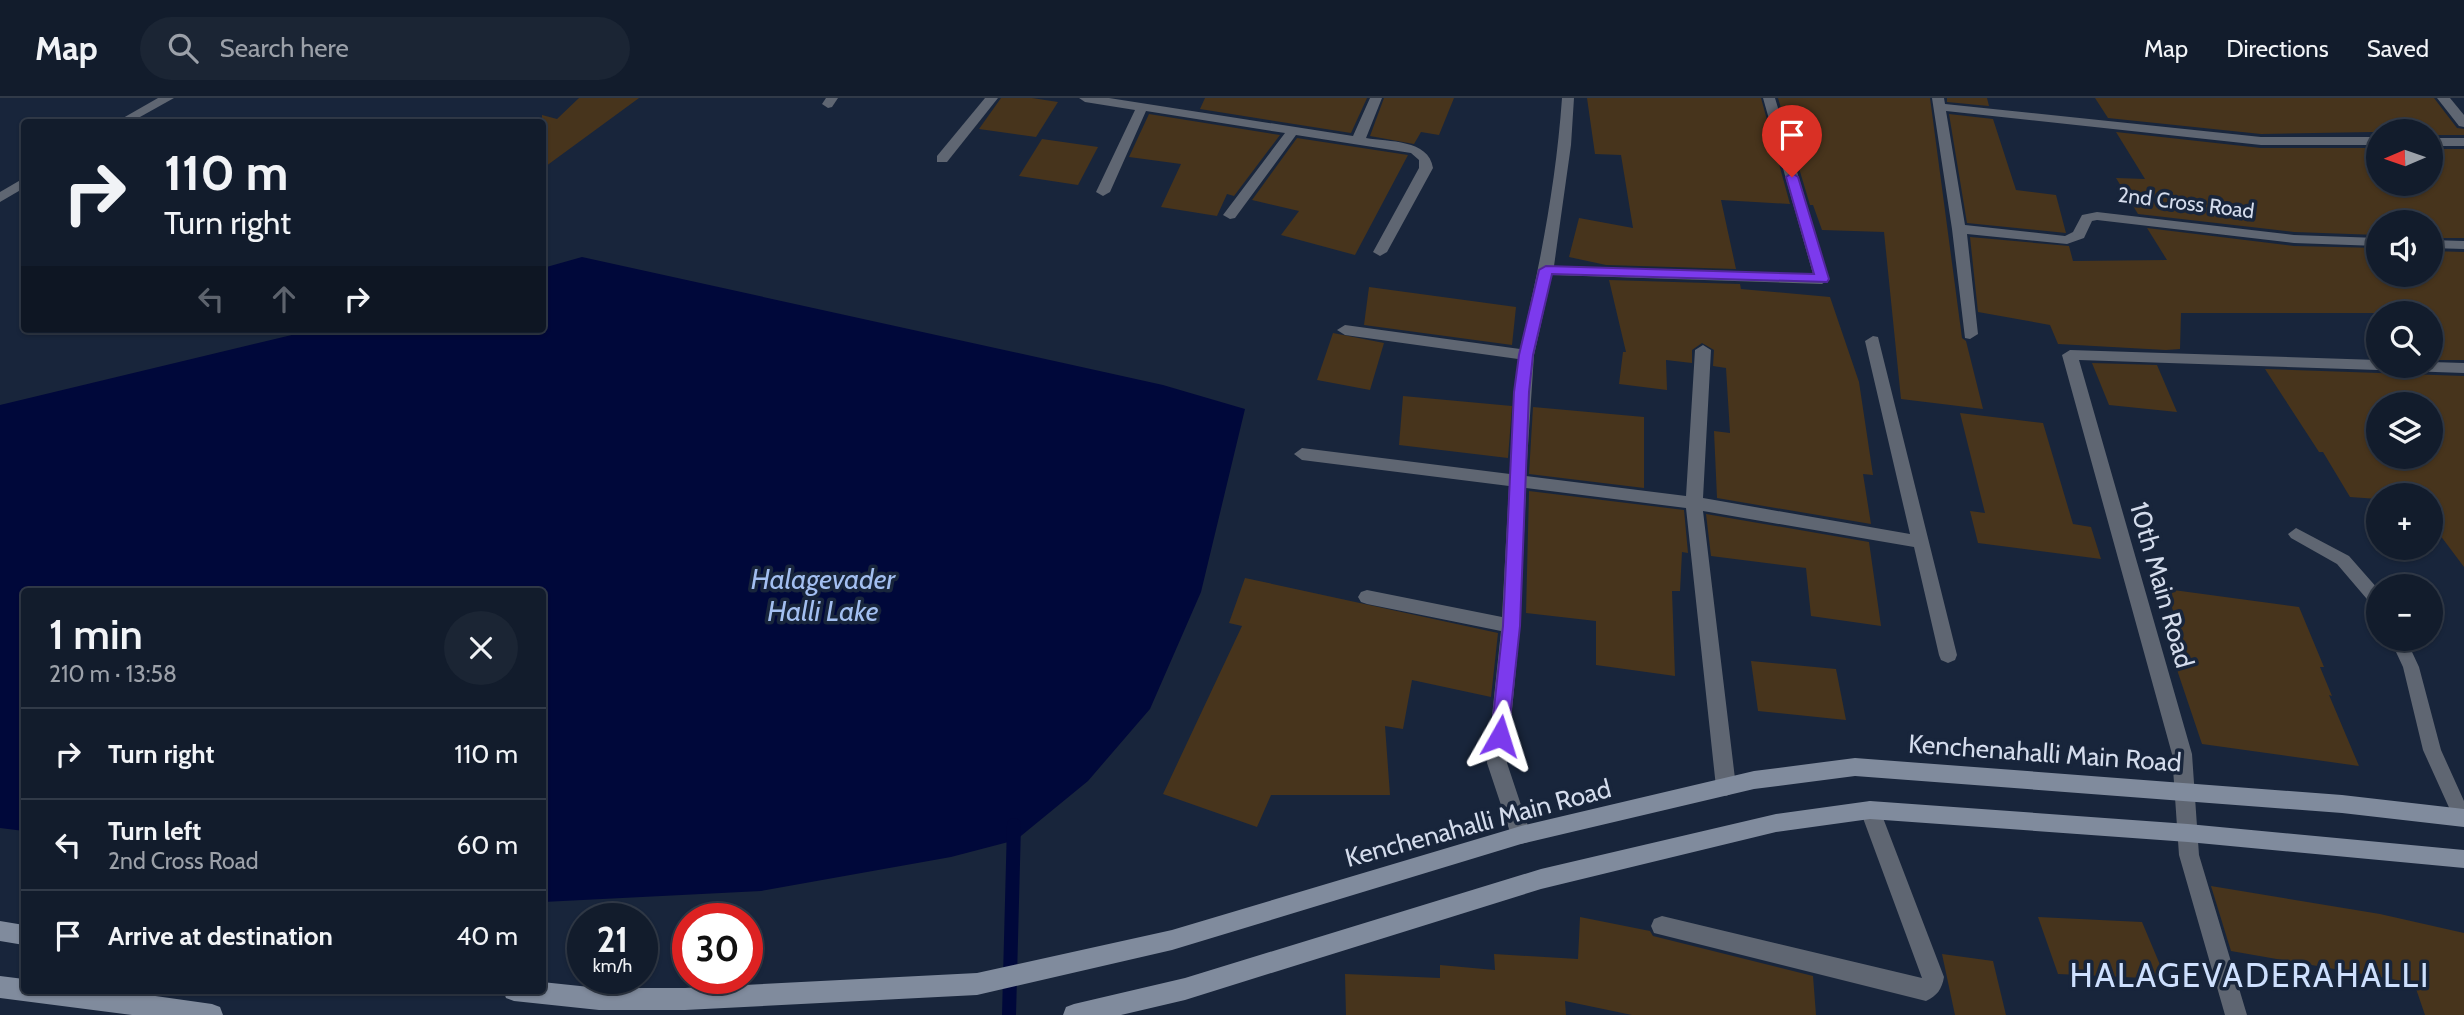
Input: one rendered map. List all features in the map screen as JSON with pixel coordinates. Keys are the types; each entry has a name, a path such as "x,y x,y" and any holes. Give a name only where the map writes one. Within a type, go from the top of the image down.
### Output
{"main road":[{"name":"Kenchenahalli Main Road","path":"546,993 599,999 685,999 977,984 1172,940 1521,835 1726,787 1855,767 2186,791 2463,818"},
{"path":"1074,1015 1125,1009 1541,879 1776,822 1870,810 2188,833 2464,859"},
{"path":"0,931 21,934"},
{"path":"0,987 21,989"},
{"path":"57,994 212,1015"}],"street":[{"path":"128,119 168,98"},
{"path":"942,159 992,98"},
{"path":"1085,98 1415,150 1425,159 1426,168 1380,252"},
{"path":"1358,141 1377,98"},
{"path":"1521,835 1497,764 1511,626 1526,355 1546,270 1565,145 1568,98"},
{"path":"1546,270 1822,279 1769,98"},
{"path":"2443,98 2464,123"},
{"path":"1970,334 1959,229 1939,102 2261,141 2366,141"},
{"path":"1103,192 1142,107"},
{"path":"1230,215 1293,131"},
{"path":"2443,142 2464,142"},
{"path":"0,198 21,185"},
{"name":"2nd Cross Road","path":"1959,229 2067,240 2079,235 2087,218 2097,216 2294,239 2366,242"},
{"path":"2443,244 2464,245"},
{"path":"1345,330 1526,355"},
{"path":"1873,341 1948,655"},
{"path":"1703,350 1694,503 1726,787"},
{"name":"10th Main Road","path":"2236,1015 2189,855 2182,754 2070,355 2366,365"},
{"path":"2443,367 2464,368"},
{"path":"1302,454 1694,503 1921,542"},
{"path":"1367,597 1511,626"},
{"path":"1661,926 1926,990 1933,983 1933,977 1870,810"}],"lane":[{"path":"2296,534 2343,560 2366,586"},
{"path":"2404,651 2411,667 2432,750 2463,818"}],"water":[{"name":"Halagevader Halli Lake","path":"582,257 1163,385 1245,409 1201,592 1150,709 1088,781 1016,840 951,857 761,891 546,902 546,588 21,588 21,831 0,828 0,405 300,333 546,333 546,267"}],"building":[{"path":"579,98 639,98 546,166 546,119 542,119 542,115 557,119"},
{"path":"1001,98 1032,98 1058,102 1036,137 979,129"},
{"path":"1205,98 1367,98 1351,133 1200,109"},
{"path":"1384,98 1454,98 1439,135 1421,132 1414,144 1370,136"},
{"path":"1587,98 1761,98 1790,204 1721,200 1736,269 1606,265 1569,257 1579,218 1633,228 1621,155 1595,154"},
{"path":"1778,98 1930,98 1962,338 1966,341 1983,409 1901,399 1884,232 1822,230 1813,205 1810,205"},
{"path":"1947,98 1987,98 1989,106 1947,102"},
{"path":"2095,98 2434,98 2457,128 2464,129 2464,135 2443,135 2443,119 2366,119 2366,132 2261,134 2108,118"},
{"path":"1149,114 1280,135 1234,196 1227,194 1217,216 1161,207 1181,164 1129,157"},
{"path":"1949,114 1993,119 2016,190 2056,195 2066,233 1967,223"},
{"path":"2116,132 2261,148 2366,148 2366,196 2443,196 2443,149 2464,149 2464,238 2443,238 2443,210 2366,210 2366,235 2294,232 2138,214 2116,178 2145,179"},
{"path":"1297,138 1408,155 1355,255 1281,235 1299,211 1252,200"},
{"path":"1042,139 1098,147 1078,185 1019,176"},
{"path":"2147,228 2294,246 2366,248 2366,287 2443,287 2443,251 2464,252 2464,360 2443,360 2443,301 2366,301 2366,313 2181,313 2180,349 2058,344 2050,325 1978,312 1970,237 2069,246 2073,261 2167,260"},
{"path":"1609,280 1740,284 1741,289 1830,297 1859,382 1873,475 1863,474 1871,524 1717,498 1714,431 1730,433 1726,368 1713,366 1714,350 1702,343 1692,350 1692,363 1666,360 1667,390 1619,384 1623,352 1626,352"},
{"path":"1369,287 1516,307 1512,345 1364,325"},
{"path":"1333,333 1384,343 1370,390 1317,380"},
{"path":"2092,363 2157,365 2177,412 2109,405"},
{"path":"2265,369 2366,373 2366,378 2464,376 2464,567 2443,539 2443,483 2366,483 2366,498 2350,497 2323,452 2319,452"},
{"path":"1403,396 1512,406 1508,458 1399,445"},
{"path":"1533,407 1644,417 1644,488 1529,474"},
{"path":"1960,413 2043,423 2073,524 2091,527 2101,559 1978,543 1970,511 1985,513"},
{"path":"1529,491 1684,510 1688,553 1682,552 1680,591 1672,591 1675,676 1596,665 1596,621 1526,613"},
{"path":"1706,514 1869,542 1881,626 1811,616 1806,568 1711,556"},
{"path":"1245,578 1498,633 1491,697 1412,680 1403,729 1385,726 1390,795 1271,795 1257,827 1163,794 1242,626 1229,623"},
{"path":"2166,589 2299,607 2324,667 2320,667 2332,696 2329,695 2359,766 2202,744 2171,652 2187,654"},
{"path":"1751,661 1836,669 1846,720 1758,711"},
{"path":"2211,886 2380,914 2464,933 2464,1015 2425,1015 2414,983 2231,951"},
{"path":"1580,917 1650,931 1653,936 1813,976 1816,1015 1632,1015 1565,1001 1566,1015 1346,1015 1345,974 1440,978 1440,965 1495,970 1494,954 1578,959"},
{"path":"2038,917 2142,922 2166,979 2058,974"},
{"path":"1942,954 1993,961 2006,1015 1955,1015"}],"waterway":[{"path":"1009,1015 1014,825"}],"district":[{"name":"HALAGEVADERAHALLI","path":"2250,975"}],"route":[{"path":"1500,736 1511,626 1522,392 1526,355 1546,270 1822,279 1792,177"}]}
